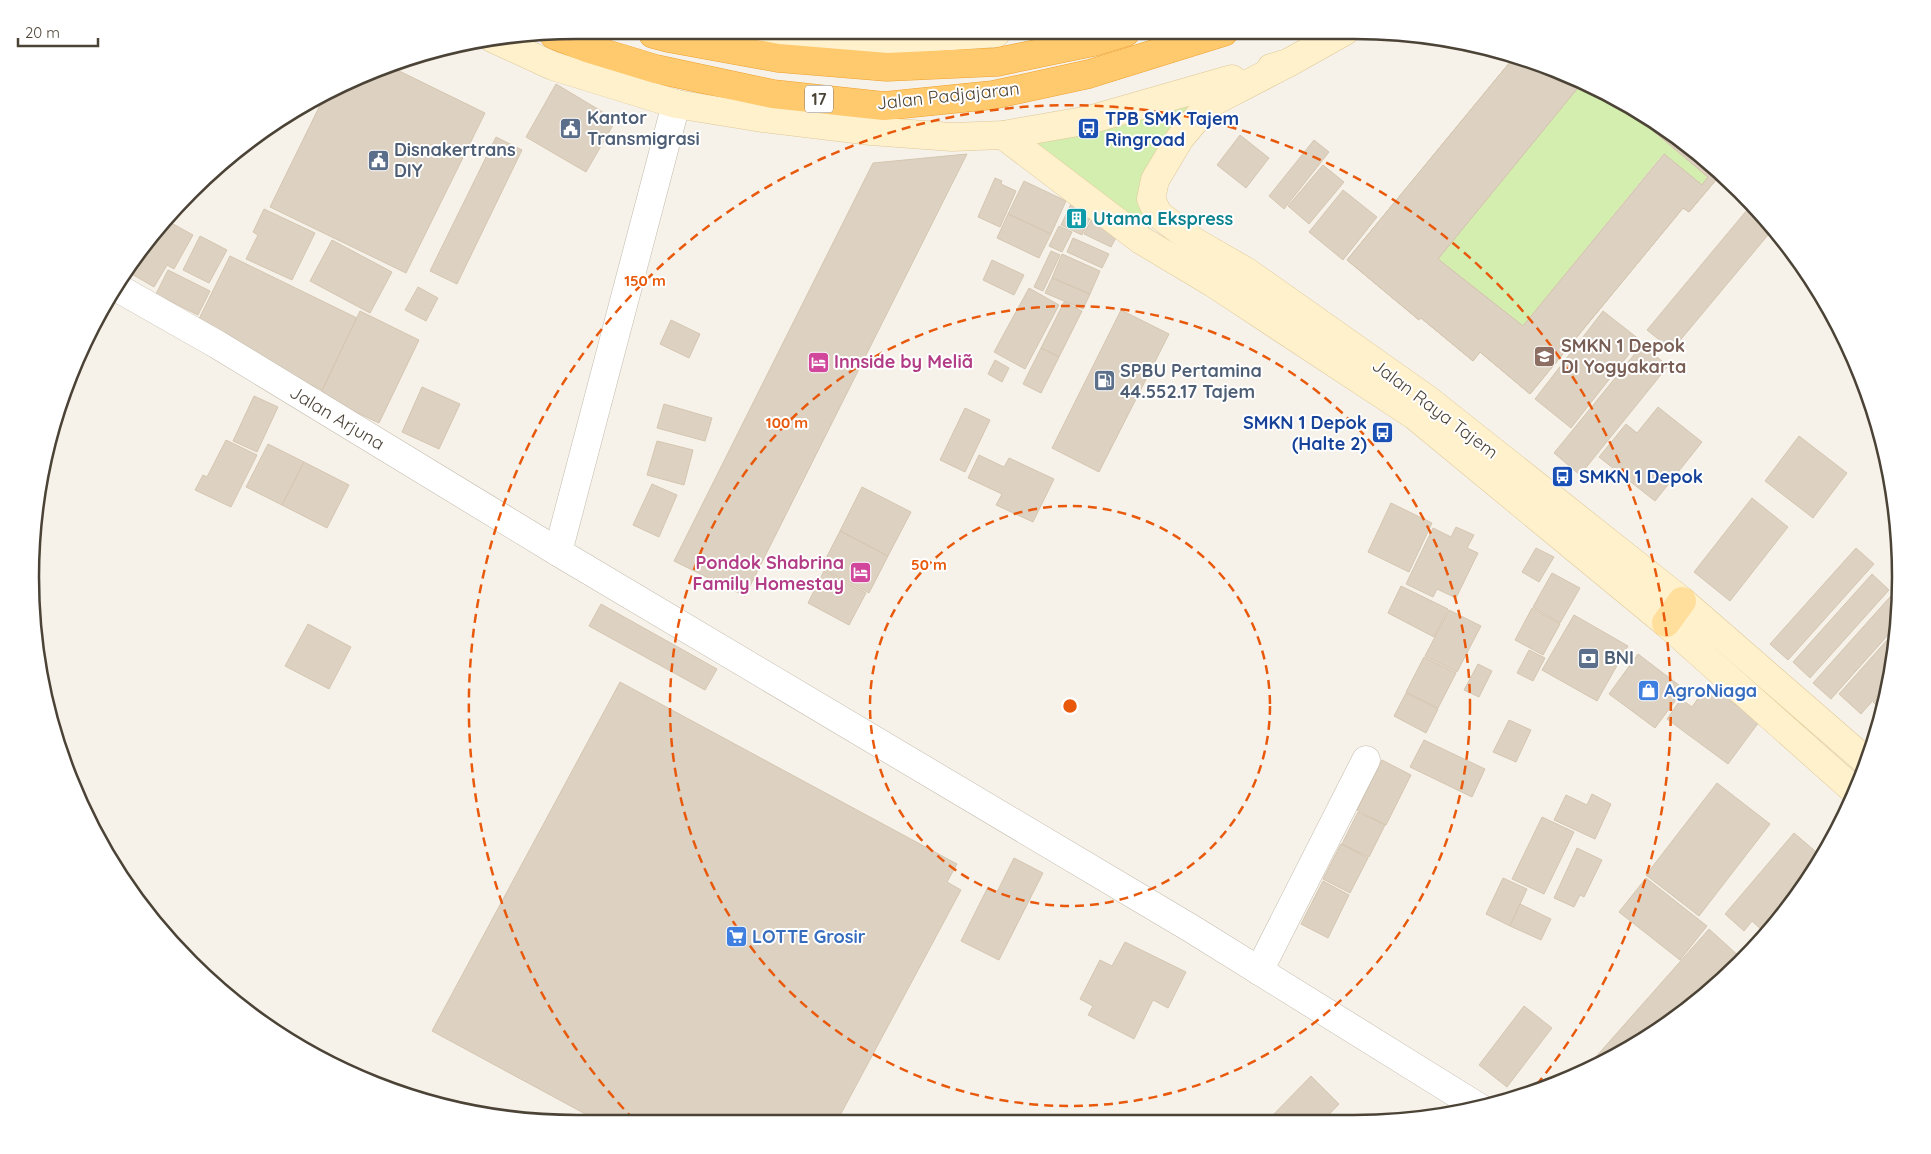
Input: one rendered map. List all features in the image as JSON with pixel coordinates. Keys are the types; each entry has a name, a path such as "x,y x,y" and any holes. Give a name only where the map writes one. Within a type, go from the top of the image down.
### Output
{"highway":[{"name":"Jalan Padjajaran","path":"566,39 587,48 665,71 773,94 884,106 993,95 1089,74 1202,39"},
{"name":"Jalan Padjajaran","path":"674,39 778,58 887,67 997,62 1103,39"}],"main road":[{"path":"784,39 880,41 909,39"},
{"path":"504,43 554,66 676,104 762,118 871,131 952,137 1003,135 1089,120 1288,63 1331,39"},
{"name":"Jalan Raya Tajem","path":"1288,63 1209,104 1180,138 1155,180 1151,199 1158,214 1195,242 1247,272 1426,399 1682,601 1861,757"},
{"name":"Jalan Raya Tajem","path":"1003,135 1141,240 1213,283 1415,416 1666,623 1850,786"},
{"path":"1666,623 1682,601"}],"street":[{"path":"558,552 676,104"},
{"name":"Jalan Arjuna","path":"122,290 218,345 558,552 1259,971 1471,1102"},
{"path":"1259,971 1366,760"}],"green space":[{"path":"1260,74 1174,134 1157,222 1141,233 1020,139"},
{"path":"1578,88 1646,125 1708,177 1702,185 1663,154 1523,326 1438,259"}],"building":[{"path":"1510,62 1578,88 1438,259 1523,326 1664,154 1702,185 1708,177 1646,125 1682,150 1717,179 1689,212 1683,208 1530,394 1480,352 1473,361 1421,318 1419,320 1347,260"},
{"path":"1510,62 1578,88 1438,259 1523,326 1664,154 1702,185 1708,177 1646,125 1682,150 1717,179 1689,212 1683,208 1530,394 1480,352 1473,361 1421,318 1419,320 1347,260"},
{"name":"Disnakertrans DIY","path":"397,70 485,113 406,273 270,207 321,104 371,80"},
{"name":"Kantor Transmigrasi","path":"556,84 616,120 586,172 526,137"},
{"path":"1240,135 1269,158 1246,188 1217,165"},
{"path":"496,137 522,150 457,284 430,271"},
{"path":"1314,140 1329,152 1284,209 1269,196"},
{"name":"Innside by Meliã","path":"967,154 745,596 674,561 873,163"},
{"path":"1323,165 1344,182 1309,224 1288,206"},
{"path":"995,178 1002,181 1001,184 1016,191 1000,227 978,217"},
{"path":"1024,181 1066,201 1051,234 1008,214"},
{"path":"1343,190 1377,217 1343,260 1309,232"},
{"name":"Utama Ekspress","path":"1072,202 1093,212 1082,235 1061,225"},
{"path":"264,209 315,233 292,280 246,259 258,235 253,232"},
{"path":"1747,209 1769,234 1672,350 1647,330"},
{"path":"1008,214 1051,234 1039,258 997,238"},
{"path":"1094,215 1121,228 1111,247 1084,234"},
{"path":"171,223 193,235 174,269 167,265 154,287 132,274"},
{"path":"1059,226 1072,232 1062,252 1049,246"},
{"path":"200,236 227,250 209,283 183,270"},
{"path":"1073,238 1109,254 1102,268 1067,252"},
{"path":"332,240 392,272 370,313 310,281"},
{"path":"1051,251 1060,255 1043,291 1034,287"},
{"path":"1062,254 1100,271 1090,294 1052,278"},
{"path":"230,256 357,318 322,390 194,329"},
{"path":"992,260 1024,275 1014,295 983,280"},
{"path":"168,270 210,291 198,315 156,294"},
{"path":"1052,278 1090,294 1083,309 1045,293"},
{"path":"418,287 438,298 426,321 405,310"},
{"path":"1029,288 1059,305 1025,369 994,352"},
{"path":"1064,302 1082,311 1059,357 1041,348"},
{"path":"1121,310 1169,334 1099,472 1052,448"},
{"path":"360,311 419,340 379,423 320,395"},
{"path":"1603,311 1640,340 1571,428 1535,399"},
{"path":"671,320 700,334 689,358 660,344"},
{"path":"1642,345 1668,366 1580,475 1554,453"},
{"path":"1041,348 1059,357 1041,393 1023,384"},
{"path":"995,360 1009,368 1002,382 988,374"},
{"path":"422,387 460,404 439,449 402,432"},
{"path":"254,396 278,407 257,452 233,441"},
{"path":"664,404 712,418 705,441 657,428"},
{"path":"1658,407 1702,442 1655,501 1599,457 1626,424 1637,433"},
{"path":"965,408 990,420 965,472 940,460"},
{"path":"1799,436 1847,473 1813,518 1765,481"},
{"path":"226,440 257,455 231,507 195,490 203,475 207,477"},
{"path":"657,441 693,450 684,485 647,475"},
{"path":"268,444 304,462 282,505 246,487"},
{"path":"979,455 1004,467 1009,458 1054,479 1033,522 996,505 1002,494 968,478"},
{"path":"304,462 349,485 327,528 282,505"},
{"path":"652,484 677,495 659,537 633,525"},
{"path":"862,487 911,512 888,556 840,531"},
{"path":"1752,498 1788,527 1730,601 1694,572"},
{"path":"1391,503 1432,523 1409,572 1368,552"},
{"path":"1456,527 1474,535 1467,548 1478,553 1456,598 1437,589 1433,597 1406,584 1433,528 1451,537"},
{"path":"840,531 888,556 869,593 821,568"},
{"path":"1536,548 1554,557 1539,582 1522,572"},
{"path":"1856,548 1874,564 1788,660 1770,644"},
{"path":"824,571 866,593 849,625 808,603"},
{"path":"1552,573 1580,588 1560,623 1533,607"},
{"path":"1872,574 1889,590 1810,678 1793,662"},
{"path":"1401,586 1448,609 1434,637 1388,613"},
{"path":"1891,595 1889,634 1831,699 1813,683"},
{"path":"601,604 717,669 705,690 589,626"},
{"path":"1532,608 1560,624 1543,655 1515,640"},
{"path":"1449,610 1481,626 1457,672 1425,656"},
{"path":"1574,615 1628,646 1597,701 1542,670"},
{"path":"308,624 351,647 329,689 285,666"},
{"path":"1889,638 1879,693 1861,714 1839,694"},
{"path":"1529,650 1545,658 1533,681 1517,673"},
{"path":"1638,654 1684,689 1655,728 1609,694"},
{"path":"1424,657 1456,673 1438,708 1406,692"},
{"path":"1478,664 1492,671 1479,697 1464,690"},
{"path":"620,682 957,864 947,882 961,890 840,1115 587,1115 432,1031"},
{"path":"1708,684 1759,722 1728,764 1667,719 1681,699 1692,707"},
{"path":"1406,693 1438,709 1426,733 1394,716"},
{"path":"1879,695 1876,705 1873,702"},
{"path":"1509,720 1531,730 1516,762 1493,752"},
{"path":"1424,740 1485,769 1472,797 1410,767"},
{"path":"1382,760 1411,775 1386,825 1357,810"},
{"path":"1717,783 1770,824 1699,916 1646,875"},
{"path":"1592,794 1611,804 1595,839 1554,820 1566,795 1587,805"},
{"path":"1358,812 1385,825 1369,857 1342,844"},
{"path":"1542,817 1574,832 1544,894 1512,879"},
{"path":"1794,833 1816,852 1802,876 1761,929 1752,921 1744,931 1725,914"},
{"path":"1341,844 1368,858 1350,893 1323,879"},
{"path":"1577,848 1602,860 1584,897 1580,895 1574,907 1554,898"},
{"path":"1014,858 1043,873 999,960 961,941 988,887 997,892"},
{"path":"1503,878 1527,889 1510,926 1486,914"},
{"path":"1646,878 1707,926 1680,960 1619,912"},
{"path":"1323,881 1349,895 1328,938 1301,924"},
{"path":"1520,904 1551,919 1541,940 1510,926"},
{"path":"1709,929 1738,955 1709,982 1653,1025 1594,1059"},
{"path":"1125,942 1186,972 1168,1008 1153,1000 1134,1039 1088,1015 1093,1006 1080,999 1100,960 1112,966"},
{"path":"1524,1006 1552,1028 1507,1087 1479,1065"},
{"path":"1311,1076 1339,1104 1329,1115 1273,1115"}],"place":[{"name":"Kantor Transmigrasi","path":"571,128"},
{"name":"TPB SMK Tajem Ringroad","path":"1089,129"},
{"name":"Disnakertrans DIY","path":"378,160"},
{"name":"Utama Ekspress","path":"1077,219"},
{"name":"SMKN 1 Depok DI Yogyakarta","path":"1545,356"},
{"name":"Innside by Meliã","path":"818,362"},
{"name":"SPBU Pertamina 44.552.17 Tajem","path":"1104,381"},
{"name":"SMKN 1 Depok (Halte 2)","path":"1383,433"},
{"name":"SMKN 1 Depok","path":"1563,477"},
{"name":"Pondok Shabrina Family Homestay","path":"860,573"},
{"name":"BNI","path":"1588,658"},
{"name":"AgroNiaga","path":"1648,691"},
{"name":"LOTTE Grosir","path":"736,937"}]}
